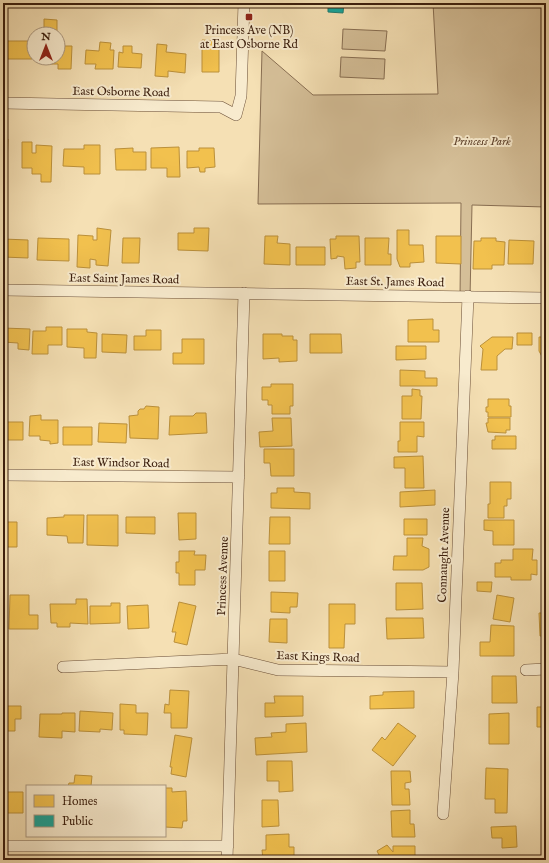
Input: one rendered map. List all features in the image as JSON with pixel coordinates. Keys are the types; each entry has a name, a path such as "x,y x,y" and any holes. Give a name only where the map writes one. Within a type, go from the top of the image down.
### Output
{"street":[{"name":"East Osborne Road","path":"3,103 221,107 236,114 241,96 244,3"},
{"name":"East Saint James Road","path":"3,290 244,293"},
{"name":"East St. James Road","path":"244,293 546,298"},
{"name":"Princess Avenue","path":"227,860 244,293"},
{"name":"Connaught Avenue","path":"443,814 453,672 468,296"},
{"name":"East Windsor Road","path":"3,475 239,477"},
{"name":"East Kings Road","path":"63,667 233,659 278,670 453,672"},
{"path":"526,670 546,669"},
{"path":"3,846 228,846"}],"green space":[{"name":"Princess Park","path":"433,3 546,3 546,207 472,205 470,298 460,298 461,203 258,204 262,51 313,95 438,94"},
{"path":"343,29 387,31 385,51 342,49"},
{"path":"341,57 385,59 384,79 340,77"}],"building: Homes":[{"path":"44,19 57,20 57,26 44,26"},
{"path":"202,40 219,41 219,72 202,72"},
{"path":"7,41 26,41 26,59 7,59"},
{"path":"100,42 111,43 110,50 114,50 113,69 95,69 96,64 85,64 86,50 99,51"},
{"path":"157,44 167,45 166,52 186,54 185,73 168,71 168,77 155,76"},
{"path":"66,46 72,46 71,69 58,69 58,66 66,66"},
{"path":"123,46 132,46 132,53 142,54 141,68 118,67 119,52 123,53"},
{"path":"3,139 8,139 7,166 3,166"},
{"path":"22,142 32,142 32,153 36,153 36,145 52,146 51,182 41,182 41,174 32,174 32,168 22,168"},
{"path":"84,145 100,145 100,174 84,174 84,167 63,166 64,149 84,149"},
{"path":"179,147 180,177 167,177 167,168 151,168 151,148"},
{"path":"133,148 133,152 146,152 146,170 116,170 115,149"},
{"path":"199,148 214,148 215,167 205,168 205,172 200,172 199,167 187,168 187,151 199,151"},
{"path":"97,228 111,230 108,266 96,265 96,260 90,259 90,268 77,267 78,235 93,236 93,240 97,240"},
{"path":"194,228 209,228 208,251 178,250 178,233 194,233"},
{"path":"397,230 409,230 409,245 423,245 424,262 410,263 410,267 400,267 397,259"},
{"path":"265,236 278,236 277,243 290,244 290,265 264,264"},
{"path":"336,236 359,236 360,262 356,262 356,268 345,269 344,257 337,256 337,258 331,259 330,239 336,239"},
{"path":"436,236 461,236 461,264 436,263"},
{"path":"38,238 69,239 69,261 37,260"},
{"path":"123,238 140,238 139,263 122,263"},
{"path":"365,238 389,238 388,254 391,254 391,265 365,265"},
{"path":"481,238 496,238 496,241 505,242 504,265 492,265 492,269 473,269 474,241 481,241"},
{"path":"3,239 28,240 28,258 3,257"},
{"path":"509,240 534,241 533,264 508,264"},
{"path":"296,247 325,247 325,265 296,265"},
{"path":"433,319 433,330 439,330 439,342 408,342 408,320"},
{"path":"46,327 62,327 62,345 48,345 48,354 32,354 33,331 46,331"},
{"path":"3,328 30,329 29,350 18,349 18,343 3,342"},
{"path":"67,329 87,329 87,332 97,333 96,358 84,358 84,348 67,347"},
{"path":"146,330 161,330 161,350 134,350 134,336 146,336"},
{"path":"517,333 532,333 532,345 517,345"},
{"path":"102,334 127,335 126,353 102,352"},
{"path":"263,334 282,334 282,336 293,336 293,340 297,340 297,361 279,362 279,358 263,359"},
{"path":"310,334 341,334 342,353 310,353"},
{"path":"492,337 513,337 512,349 505,349 497,356 497,370 481,370 483,349 480,346"},
{"path":"539,337 546,337 546,364 539,351"},
{"path":"182,339 204,339 204,364 173,364 173,353 182,353"},
{"path":"396,346 426,346 426,359 396,360"},
{"path":"400,370 425,371 425,378 437,378 437,386 400,386"},
{"path":"271,384 293,384 293,406 290,406 290,414 272,414 272,405 268,405 268,400 262,400 262,387 271,387"},
{"path":"412,389 420,390 420,396 422,396 421,419 402,419 402,396 412,396"},
{"path":"488,399 509,399 509,406 511,406 511,417 488,417 486,407 488,407"},
{"path":"146,406 159,407 158,439 130,438 129,416 138,415 138,411 140,409 144,409"},
{"path":"196,413 206,413 207,433 169,435 170,416 193,416"},
{"path":"41,415 41,420 58,420 58,443 50,444 50,441 40,440 40,436 29,436 30,416"},
{"path":"272,418 291,418 292,446 260,447 259,432 273,431"},
{"path":"488,418 510,418 510,430 506,430 506,433 488,432 486,423 488,423"},
{"path":"3,422 23,422 23,440 3,440"},
{"path":"400,422 424,422 424,437 417,436 417,452 398,452 398,441 400,441"},
{"path":"99,423 127,424 126,443 98,442"},
{"path":"63,427 92,427 92,445 63,445"},
{"path":"495,436 516,436 516,449 492,449 492,440 495,440"},
{"path":"264,449 294,449 294,476 271,476 270,463 264,463"},
{"path":"423,456 424,488 405,488 405,468 394,468 394,457"},
{"path":"490,482 511,482 511,499 507,499 507,506 504,506 504,518 488,518 488,504 490,504"},
{"path":"277,488 294,488 294,492 310,493 310,509 271,508 271,493 277,493"},
{"path":"435,490 435,505 400,507 400,492"},
{"path":"178,513 196,513 196,539 179,540"},
{"path":"64,515 84,515 83,543 68,543 67,536 47,535 47,518 64,517"},
{"path":"87,515 118,515 118,546 87,545"},
{"path":"126,517 155,517 155,534 126,533"},
{"path":"270,517 290,517 290,544 269,544"},
{"path":"404,519 427,519 427,535 404,535"},
{"path":"484,520 514,520 514,545 493,545 493,531 484,530"},
{"path":"3,522 17,522 17,547 3,547"},
{"path":"407,538 423,538 422,546 429,549 429,567 423,570 393,570 394,556 407,556"},
{"path":"513,549 533,549 532,560 537,560 537,575 531,574 531,580 511,580 511,577 495,577 495,563 501,563 501,560 513,560"},
{"path":"179,551 195,551 194,555 206,555 205,570 195,570 195,585 179,585 179,573 176,573 176,562 179,562"},
{"path":"269,551 285,551 285,581 269,581"},
{"path":"477,582 492,582 491,592 477,591"},
{"path":"396,583 422,583 423,609 396,610"},
{"path":"271,592 298,593 297,607 290,607 290,613 271,612"},
{"path":"10,595 29,595 29,615 38,615 38,629 9,629"},
{"path":"497,595 514,598 510,622 493,619"},
{"path":"76,599 87,599 88,624 70,623 70,627 57,627 57,623 51,623 50,604 76,604"},
{"path":"179,602 196,606 187,645 174,642 176,632 172,632"},
{"path":"111,603 120,603 120,623 90,624 90,606 111,606"},
{"path":"329,604 355,604 355,624 345,624 344,648 329,648"},
{"path":"148,605 149,628 128,629 127,606"},
{"path":"539,613 546,613 546,636 540,636"},
{"path":"386,618 423,618 424,638 387,639"},
{"path":"270,619 287,619 287,643 269,642"},
{"path":"491,625 514,626 514,656 480,656 480,642 490,642"},
{"path":"492,676 516,676 517,703 492,703"},
{"path":"170,690 189,691 187,728 171,728 171,713 164,713 165,704 169,705"},
{"path":"414,691 414,708 370,709 370,696 383,695 383,692"},
{"path":"274,696 303,696 303,716 265,717 265,703 275,703"},
{"path":"120,704 136,705 136,713 148,713 147,735 124,734 124,730 120,730"},
{"path":"3,706 21,706 21,719 15,719 15,731 3,731"},
{"path":"537,707 546,707 546,727 537,727"},
{"path":"80,711 113,713 112,730 100,729 100,732 79,731"},
{"path":"75,713 75,732 62,731 62,738 39,737 40,714"},
{"path":"509,713 509,744 489,744 489,714"},
{"path":"306,723 307,752 256,755 255,738 272,737 271,733 286,732 286,724"},
{"path":"398,723 416,736 393,766 372,750 382,737 385,740"},
{"path":"175,735 192,738 186,777 171,774 172,767 170,767"},
{"path":"267,761 292,761 293,791 279,792 279,781 267,781"},
{"path":"486,768 508,769 507,813 495,813 495,799 485,799"},
{"path":"391,771 410,771 411,782 405,783 405,789 409,789 410,805 392,805"},
{"path":"75,775 92,776 91,785 68,785 69,783 74,783"},
{"path":"166,788 172,788 172,792 186,791 187,821 183,821 182,828 166,827"},
{"path":"3,792 23,792 23,813 3,813"},
{"path":"262,800 278,800 279,826 262,827"},
{"path":"410,810 410,824 414,824 415,837 392,837 391,811"},
{"path":"516,826 517,847 502,848 502,838 492,838 491,827"},
{"path":"289,834 289,847 294,847 294,860 263,860 262,850 266,850 266,835"},
{"path":"387,845 393,852 393,846 415,846 415,857 427,857 427,860 380,860 381,859 377,851"}],"building: Public":[{"path":"328,3 344,3 343,13 328,12"}],"place":[{"name":"Princess Ave (NB) at East Osborne Rd","path":"249,17"}]}
